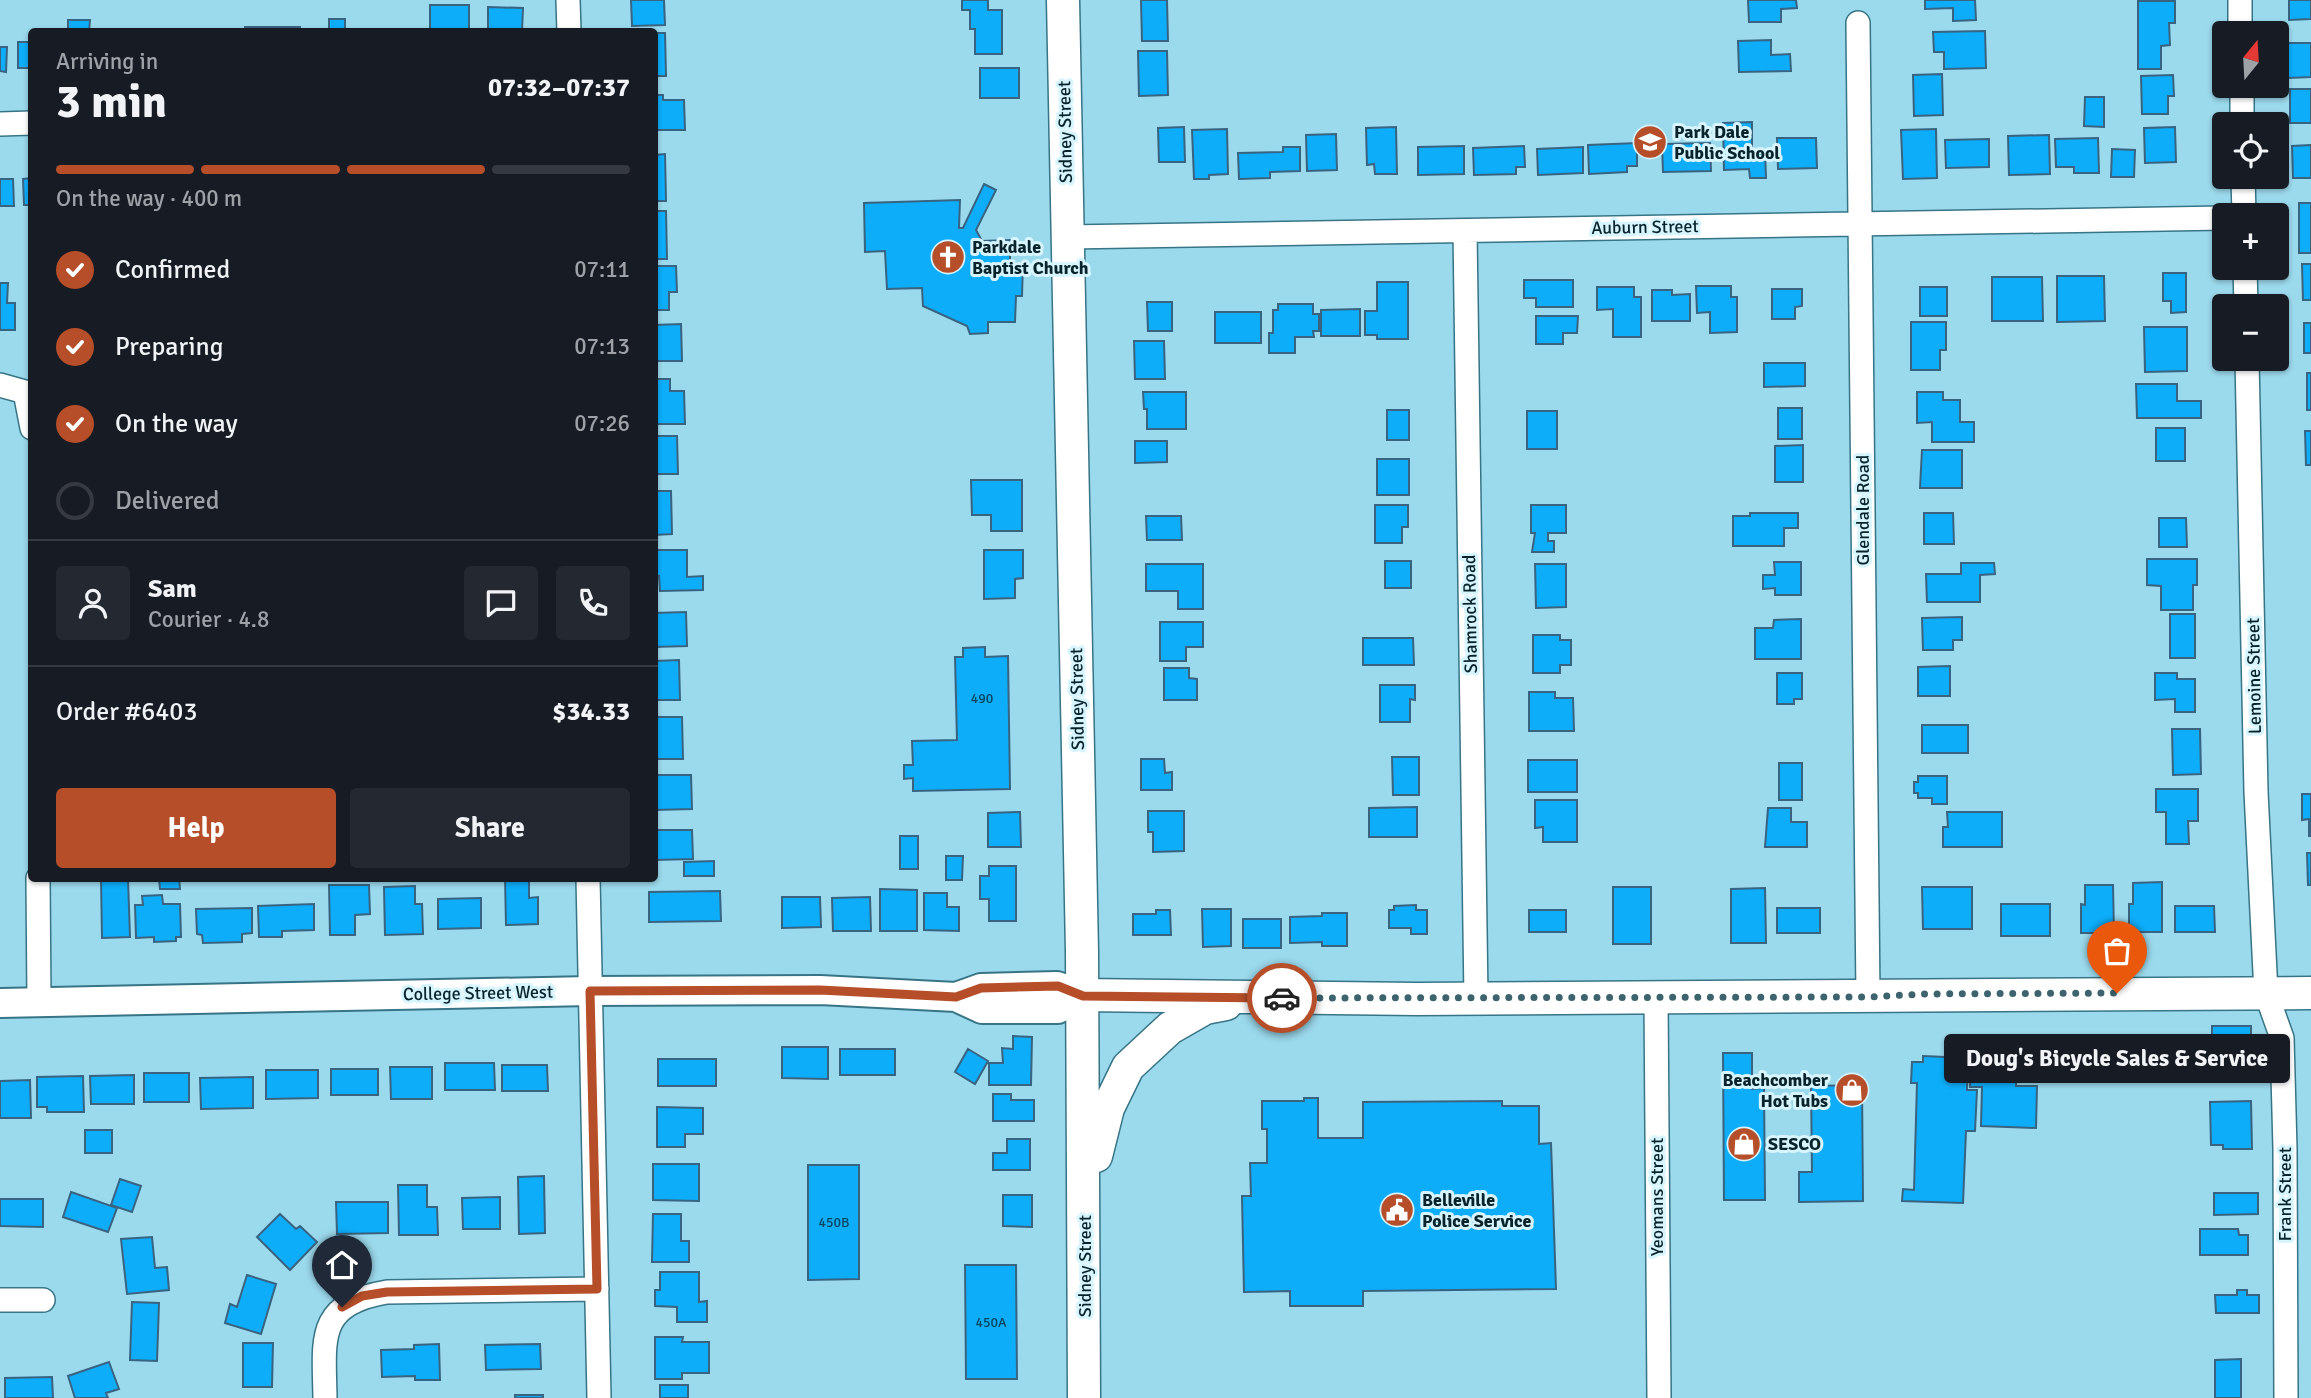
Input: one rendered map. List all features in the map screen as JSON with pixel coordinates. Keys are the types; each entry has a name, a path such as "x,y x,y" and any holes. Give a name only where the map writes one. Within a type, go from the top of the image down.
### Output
{"main road":[{"name":"Sidney Street","path":"1063,0 1083,996 1084,1398"},
{"name":"College Street West","path":"1083,996 1476,998 2311,993"},
{"path":"1085,1197 1108,1108 1128,1067 1170,1028 1205,1008 1255,998"}],"street":[{"path":"568,0 569,28"},
{"path":"2240,0 2240,21"},
{"name":"Glendale Road","path":"1858,23 1868,997"},
{"path":"0,124 28,123"},
{"name":"Auburn Street","path":"1067,237 2212,218"},
{"name":"Shamrock Road","path":"1465,230 1476,998"},
{"name":"Lemoine Street","path":"2247,371 2256,792 2266,993"},
{"path":"0,386 25,392 28,407"},
{"path":"38,882 39,1002"},
{"path":"588,882 599,1398"},
{"name":"College Street West","path":"0,1003 590,991 820,990 956,997 981,988 1058,986 1083,996"},
{"name":"Frank Street","path":"2266,993 2282,1038 2286,1163 2286,1398"},
{"name":"Yeomans Street","path":"1656,997 1659,1398"},
{"path":"326,1398 324,1348 329,1325 342,1307 362,1296 387,1292 597,1289"},
{"path":"0,1300 43,1300"}],"building":[{"path":"631,0 664,0 665,25 632,26"},
{"path":"962,0 988,0 988,10 1002,10 1002,54 975,54 975,29 970,29 970,10 962,10"},
{"path":"1141,0 1167,0 1168,41 1142,41"},
{"path":"1748,0 1796,0 1797,8 1781,9 1781,22 1749,22"},
{"path":"1925,0 1975,0 1976,20 1953,21 1953,8 1925,9"},
{"path":"2289,0 2311,0 2311,19 2289,20"},
{"path":"2138,1 2175,1 2175,23 2169,23 2170,45 2161,46 2161,69 2138,69"},
{"path":"430,5 469,5 469,28 430,28"},
{"path":"488,7 523,8 522,28 488,28"},
{"path":"329,19 345,19 345,28 329,28"},
{"path":"68,20 90,20 89,28 68,28"},
{"path":"245,27 300,27 300,28"},
{"path":"1985,31 1986,68 1944,69 1944,52 1934,52 1933,32"},
{"path":"658,33 665,33 666,76 658,76"},
{"path":"1771,40 1771,55 1790,54 1791,71 1739,72 1738,41"},
{"path":"18,42 28,42 28,68 18,68"},
{"path":"2289,43 2311,43 2311,77 2289,78"},
{"path":"0,47 7,47 6,72 0,71"},
{"path":"1138,51 1167,51 1168,95 1139,96"},
{"path":"980,68 1019,68 1019,98 980,98"},
{"path":"1942,74 1943,115 1914,116 1913,75"},
{"path":"2173,75 2174,96 2168,96 2168,114 2142,114 2141,76"},
{"path":"2290,89 2311,89 2311,123 2290,123"},
{"path":"658,95 663,95 663,100 684,100 685,130 658,130"},
{"path":"2085,97 2104,97 2104,127 2084,126"},
{"path":"1752,122 1752,151 1765,151 1766,178 1750,178 1749,169 1724,170 1723,123"},
{"path":"1184,127 1185,162 1159,162 1158,128"},
{"path":"1396,127 1397,174 1375,174 1374,164 1367,165 1366,128"},
{"path":"2175,127 2176,162 2145,163 2144,128"},
{"path":"1227,129 1228,174 1209,175 1209,179 1194,179 1192,130"},
{"path":"1936,129 1937,178 1903,179 1901,130"},
{"path":"1336,134 1337,170 1307,171 1306,135"},
{"path":"2049,135 2050,174 2009,175 2008,136"},
{"path":"1777,138 1816,138 1817,168 1778,169"},
{"path":"2098,138 2099,173 2074,173 2074,167 2056,167 2055,139"},
{"path":"1989,139 1989,167 1946,168 1945,140"},
{"path":"1637,143 1637,166 1627,166 1627,172 1589,174 1588,145"},
{"path":"1710,143 1711,171 1663,172 1662,144"},
{"path":"2311,145 2311,178 2293,178 2292,146"},
{"path":"1464,146 1464,174 1418,175 1418,147"},
{"path":"1524,146 1525,167 1516,167 1516,174 1474,175 1473,148"},
{"path":"1283,147 1300,147 1300,171 1270,172 1270,178 1239,179 1238,153 1283,152"},
{"path":"1583,147 1583,173 1538,175 1537,149"},
{"path":"2112,149 2135,150 2134,177 2111,177"},
{"path":"665,154 666,201 658,201 658,155"},
{"path":"28,178 28,205 24,205 23,179"},
{"path":"0,179 13,179 14,206 0,206"},
{"name":"Parkdale Baptist Church","path":"984,184 996,190 976,230 982,241 1010,240 1010,263 1023,263 1022,296 1016,296 1015,322 988,322 988,333 970,334 967,326 923,306 922,288 887,289 885,251 865,252 864,203 960,200 959,228 963,228"},
{"path":"2299,203 2311,203 2311,253 2299,253"},
{"path":"658,211 666,211 667,259 658,259"},
{"path":"2302,264 2311,264 2311,300 2303,300"},
{"path":"658,266 676,266 677,292 669,292 669,310 658,310"},
{"path":"2163,273 2186,273 2186,312 2171,313 2171,301 2163,301"},
{"path":"2057,276 2104,276 2105,321 2057,322"},
{"path":"1992,277 2042,277 2043,321 1992,321"},
{"path":"1524,280 1573,280 1573,307 1536,307 1536,298 1524,298"},
{"path":"1377,282 1408,282 1408,339 1377,339 1377,335 1365,335 1365,311 1377,311"},
{"path":"0,283 8,283 7,303 15,303 15,330 0,330"},
{"path":"1696,286 1731,286 1731,297 1737,297 1737,332 1710,333 1710,312 1697,313"},
{"path":"1597,287 1634,287 1634,297 1641,297 1641,337 1613,337 1613,309 1597,310"},
{"path":"1920,287 1947,287 1947,316 1920,316"},
{"path":"1772,289 1802,289 1802,306 1795,307 1795,319 1772,319"},
{"path":"1652,290 1672,290 1672,295 1690,294 1690,321 1652,321"},
{"path":"1147,302 1172,302 1172,331 1148,331"},
{"path":"1278,304 1313,304 1313,314 1319,314 1319,331 1313,331 1314,337 1295,337 1295,353 1269,353 1269,333 1273,333 1273,310 1278,310"},
{"path":"1360,309 1360,336 1321,336 1321,310"},
{"path":"1215,312 1261,312 1261,343 1215,343"},
{"path":"1536,316 1578,316 1577,333 1563,333 1563,344 1536,344"},
{"path":"1911,322 1946,322 1946,350 1940,350 1940,370 1911,370"},
{"path":"2304,323 2311,323 2311,353 2304,353"},
{"path":"681,324 682,361 658,361 658,325"},
{"path":"2144,327 2187,327 2187,371 2145,372"},
{"path":"1134,341 1164,341 1165,379 1135,379"},
{"path":"1764,363 1805,363 1805,386 1764,387"},
{"path":"2307,373 2311,373 2311,410 2307,410"},
{"path":"658,379 670,379 670,391 684,391 685,424 658,424"},
{"path":"2136,384 2177,384 2177,401 2201,401 2201,418 2137,418"},
{"path":"1143,392 1186,392 1186,429 1147,429 1147,409 1144,409"},
{"path":"1917,392 1943,392 1943,400 1960,400 1960,422 1974,422 1974,442 1932,442 1932,422 1917,423"},
{"path":"1778,408 1802,408 1802,439 1778,439"},
{"path":"1387,410 1409,410 1409,440 1387,440"},
{"path":"1527,411 1557,411 1557,449 1527,449"},
{"path":"2156,428 2185,428 2185,461 2156,461"},
{"path":"2305,431 2311,431 2311,465 2306,465"},
{"path":"658,436 677,436 678,474 658,474"},
{"path":"1135,441 1167,441 1167,462 1135,463"},
{"path":"1803,445 1803,482 1775,482 1775,446"},
{"path":"1922,450 1962,450 1962,488 1920,488"},
{"path":"1377,459 1409,459 1409,495 1377,495"},
{"path":"971,480 1022,480 1022,531 991,531 991,515 972,515"},
{"path":"658,491 671,491 672,534 658,535"},
{"path":"1375,505 1408,505 1408,527 1402,527 1402,543 1375,543"},
{"path":"1531,505 1566,505 1566,533 1548,533 1548,541 1554,541 1554,552 1532,552 1535,533 1531,533"},
{"path":"1750,513 1798,513 1798,528 1784,528 1784,546 1733,546 1733,516 1750,516"},
{"path":"1924,513 1953,513 1954,544 1924,544"},
{"path":"1146,516 1181,516 1182,540 1147,540"},
{"path":"2159,518 2186,518 2187,547 2159,547"},
{"path":"658,550 687,550 687,577 703,576 703,590 660,591"},
{"path":"984,550 1023,550 1023,578 1015,579 1015,598 984,599"},
{"path":"2147,559 2197,559 2193,610 2161,610 2161,586 2147,585"},
{"path":"1385,561 1411,561 1411,588 1385,588"},
{"path":"1774,562 1801,562 1801,595 1775,595 1775,588 1763,589 1763,575 1775,575"},
{"path":"1961,563 1994,563 1995,574 1980,575 1980,602 1927,602 1926,574 1961,574"},
{"path":"1146,564 1203,564 1203,609 1178,609 1178,591 1146,591"},
{"path":"1535,564 1566,564 1566,607 1536,608"},
{"path":"686,612 687,646 658,647 658,613"},
{"path":"2170,614 2195,614 2195,658 2170,658"},
{"path":"1962,617 1962,640 1953,640 1953,650 1923,650 1922,618"},
{"path":"1801,619 1801,659 1755,659 1755,628 1773,628 1774,620"},
{"path":"1160,622 1203,622 1203,647 1186,647 1186,661 1160,661"},
{"path":"1533,635 1560,635 1560,640 1571,640 1571,665 1560,665 1560,673 1533,673"},
{"path":"1363,638 1413,638 1414,665 1363,665"},
{"path":"985,647 985,657 1008,656 1010,789 913,791 913,778 904,779 904,765 913,765 912,741 957,740 955,657 963,657 963,648"},
{"path":"679,660 680,700 658,700 658,661"},
{"path":"1950,666 1950,696 1918,696 1918,667"},
{"path":"1164,668 1189,668 1189,678 1197,679 1197,700 1164,700"},
{"path":"1777,673 1802,673 1802,699 1794,699 1794,704 1777,704"},
{"path":"2155,673 2177,673 2177,679 2195,679 2195,712 2175,712 2175,699 2155,700"},
{"path":"1380,685 1415,685 1415,700 1410,699 1410,722 1380,722"},
{"path":"1529,692 1555,692 1555,698 1573,698 1574,731 1529,731"},
{"path":"658,717 682,717 683,759 658,759"},
{"path":"1922,725 1968,725 1968,753 1922,753"},
{"path":"2172,729 2200,729 2201,774 2173,775"},
{"path":"1392,757 1419,757 1419,795 1393,795"},
{"path":"1141,759 1164,759 1165,773 1172,772 1172,790 1141,790"},
{"path":"1528,760 1577,760 1577,792 1528,792"},
{"path":"1779,763 1802,763 1802,800 1779,800"},
{"path":"658,775 691,775 692,809 658,810"},
{"path":"1918,776 1947,776 1947,804 1932,804 1932,798 1918,798 1918,793 1914,793 1914,782 1918,782"},
{"path":"2156,789 2198,789 2198,821 2188,821 2189,844 2166,844 2166,812 2156,812"},
{"path":"2302,794 2311,794 2311,836 2309,819 2302,820"},
{"path":"1535,800 1577,800 1577,842 1543,842 1543,827 1535,828"},
{"path":"1417,807 1417,837 1369,837 1369,808"},
{"path":"1768,808 1791,808 1791,822 1807,822 1807,847 1765,847"},
{"path":"1148,811 1184,811 1184,851 1153,852 1153,832 1148,832"},
{"path":"1020,812 1021,847 988,847 988,813"},
{"path":"1947,812 2002,812 2002,847 1943,847 1943,827 1948,827"},
{"path":"658,830 692,830 693,859 658,860"},
{"path":"900,836 918,836 918,869 900,869"},
{"path":"2307,853 2311,853 2311,885 2308,885"},
{"path":"946,856 963,856 962,880 946,880"},
{"path":"714,861 714,876 684,876 684,862"},
{"path":"989,866 1016,866 1016,921 989,921 989,899 980,899 980,876 989,876"},
{"path":"101,882 128,882 130,937 102,938"},
{"path":"159,882 179,882 180,889 160,889"},
{"path":"505,882 529,882 529,898 538,897 538,924 506,925"},
{"path":"2162,882 2162,932 2129,932 2129,904 2133,904 2133,883"},
{"path":"329,885 369,885 370,914 355,915 355,935 330,935"},
{"path":"2085,885 2113,885 2114,933 2081,933 2081,904 2085,905"},
{"path":"415,886 415,904 422,904 423,934 385,935 384,887"},
{"path":"1613,887 1651,887 1651,944 1613,944"},
{"path":"1922,887 1972,887 1972,929 1923,929"},
{"path":"1765,888 1766,943 1731,943 1731,889"},
{"path":"880,889 917,890 917,931 880,931"},
{"path":"720,891 721,921 649,922 649,892"},
{"path":"924,893 947,893 947,907 959,907 959,931 924,930"},
{"path":"162,895 163,904 180,904 181,937 176,937 176,941 154,942 154,937 136,938 135,905 143,905 142,896"},
{"path":"782,897 820,897 821,927 782,928"},
{"path":"870,897 871,931 833,931 832,898"},
{"path":"481,898 481,928 438,929 438,899"},
{"path":"314,904 314,930 282,931 282,937 259,937 258,906"},
{"path":"2001,904 2050,904 2050,936 2001,936"},
{"path":"1416,905 1416,910 1427,910 1427,934 1411,934 1411,928 1389,928 1389,910 1394,910 1394,906"},
{"path":"2175,906 2214,906 2215,932 2175,932"},
{"path":"252,908 252,933 242,934 242,942 203,943 202,935 197,934 196,909"},
{"path":"1777,908 1820,908 1820,933 1777,933"},
{"path":"1202,909 1231,909 1231,946 1203,947"},
{"path":"1156,910 1170,910 1171,935 1133,935 1133,914 1156,914"},
{"path":"1529,910 1566,910 1566,932 1529,932"},
{"path":"1322,913 1347,913 1347,946 1322,946 1322,942 1290,943 1290,917 1322,916"},
{"path":"1243,919 1281,919 1281,948 1243,948"},
{"path":"2212,1026 2251,1026 2251,1056 2225,1056 2225,1074 2189,1074 2189,1051 2212,1051"},
{"path":"1013,1036 1032,1037 1031,1085 989,1085 989,1063 1003,1063 1002,1048 1013,1049"},
{"path":"1971,1040 2018,1042 2016,1086 2037,1086 2036,1128 1981,1126 1982,1087 1970,1087"},
{"path":"782,1047 828,1047 828,1079 782,1078"},
{"path":"840,1049 895,1049 895,1075 840,1075"},
{"path":"968,1049 988,1061 975,1084 955,1072"},
{"name":"SESCO","path":"1723,1053 1752,1053 1752,1089 1764,1088 1765,1200 1724,1200"},
{"path":"1923,1056 1968,1058 1967,1090 1977,1090 1975,1131 1966,1131 1963,1203 1902,1201 1903,1189 1914,1190 1917,1083 1911,1083 1912,1062 1923,1062"},
{"path":"658,1059 716,1059 716,1086 658,1086"},
{"path":"445,1063 494,1063 495,1090 445,1090"},
{"path":"502,1065 547,1065 548,1091 502,1091"},
{"path":"390,1067 432,1067 432,1099 391,1099"},
{"path":"331,1069 378,1069 378,1095 331,1095"},
{"path":"266,1070 318,1070 318,1098 266,1099"},
{"path":"144,1073 189,1073 189,1102 144,1102"},
{"path":"134,1075 134,1104 91,1104 90,1076"},
{"path":"83,1076 84,1112 47,1112 47,1107 37,1107 37,1077"},
{"path":"253,1077 253,1108 201,1109 200,1078"},
{"path":"30,1080 31,1118 0,1118 0,1081"},
{"path":"1862,1085 1863,1201 1799,1202 1799,1172 1812,1172 1811,1086"},
{"path":"993,1094 1011,1094 1011,1100 1034,1100 1034,1121 993,1121"},
{"name":"Belleville Police Service","path":"1304,1098 1318,1098 1318,1138 1363,1138 1363,1102 1502,1101 1502,1106 1539,1106 1539,1144 1551,1143 1556,1289 1363,1291 1363,1306 1290,1306 1290,1291 1244,1292 1242,1196 1251,1196 1250,1163 1267,1163 1267,1129 1262,1129 1262,1101 1304,1101"},
{"path":"2251,1101 2252,1149 2223,1149 2223,1145 2211,1145 2210,1102"},
{"path":"657,1107 703,1108 703,1134 685,1134 685,1147 657,1147"},
{"path":"85,1130 112,1130 112,1153 85,1153"},
{"path":"1007,1139 1030,1139 1030,1170 993,1170 993,1153 1007,1153"},
{"path":"653,1164 699,1164 699,1201 653,1200"},
{"path":"808,1165 859,1165 859,1279 808,1280"},
{"path":"544,1176 545,1233 519,1234 518,1177"},
{"path":"120,1179 141,1186 132,1212 111,1205"},
{"path":"398,1185 427,1185 427,1207 437,1207 438,1235 399,1235"},
{"path":"71,1192 117,1208 108,1232 63,1217"},
{"path":"2214,1193 2258,1193 2258,1214 2214,1215"},
{"path":"1003,1195 1032,1195 1032,1227 1003,1226"},
{"path":"500,1197 500,1229 463,1229 462,1198"},
{"path":"0,1199 43,1199 43,1227 0,1226"},
{"path":"336,1202 388,1202 388,1233 337,1234"},
{"path":"280,1214 296,1229 300,1226 317,1242 290,1270 257,1237"},
{"path":"653,1214 681,1214 681,1241 689,1241 689,1262 652,1262"},
{"path":"2200,1229 2238,1229 2239,1235 2248,1235 2248,1255 2200,1255"},
{"path":"152,1237 155,1268 167,1267 169,1290 127,1294 121,1239"},
{"path":"965,1265 1016,1265 1017,1379 966,1379"},
{"path":"660,1272 699,1272 699,1302 707,1301 707,1322 677,1322 677,1307 655,1306 655,1290 660,1290"},
{"path":"247,1275 276,1284 261,1334 225,1323 230,1304 237,1307"},
{"path":"2237,1290 2247,1290 2247,1295 2259,1295 2259,1313 2216,1313 2215,1295 2237,1295"},
{"path":"132,1302 159,1303 157,1361 130,1360"},
{"path":"655,1337 683,1337 682,1342 709,1342 709,1373 682,1373 682,1379 655,1379"},
{"path":"243,1343 273,1343 272,1387 243,1387"},
{"path":"439,1344 440,1380 415,1380 415,1376 382,1377 381,1350 414,1349 414,1345"},
{"path":"540,1344 541,1369 486,1370 485,1345"},
{"path":"2241,1359 2241,1398 2215,1398 2215,1360"},
{"path":"109,1362 119,1389 106,1393 108,1398 75,1398 68,1376"},
{"path":"52,1377 53,1398 5,1398 5,1378"},
{"path":"660,1385 688,1385 688,1398 660,1398"},
{"path":"515,1395 543,1395 543,1398 515,1398"}],"way so far":[{"path":"1282,998 1868,997 1924,994 2117,993"}],"place":[{"name":"Park Dale Public School","path":"1650,142"},
{"name":"Parkdale Baptist Church","path":"948,257"},
{"name":"Doug's Bicycle Sales & Service","path":"2117,993"},
{"name":"Beachcomber Hot Tubs","path":"1852,1090"},
{"name":"SESCO","path":"1744,1144"},
{"name":"Belleville Police Service","path":"1397,1210"}],"route":[{"path":"342,1307 362,1296 387,1292 597,1289 590,991 820,990 956,997 981,988 1058,986 1083,996 1282,998"}]}
